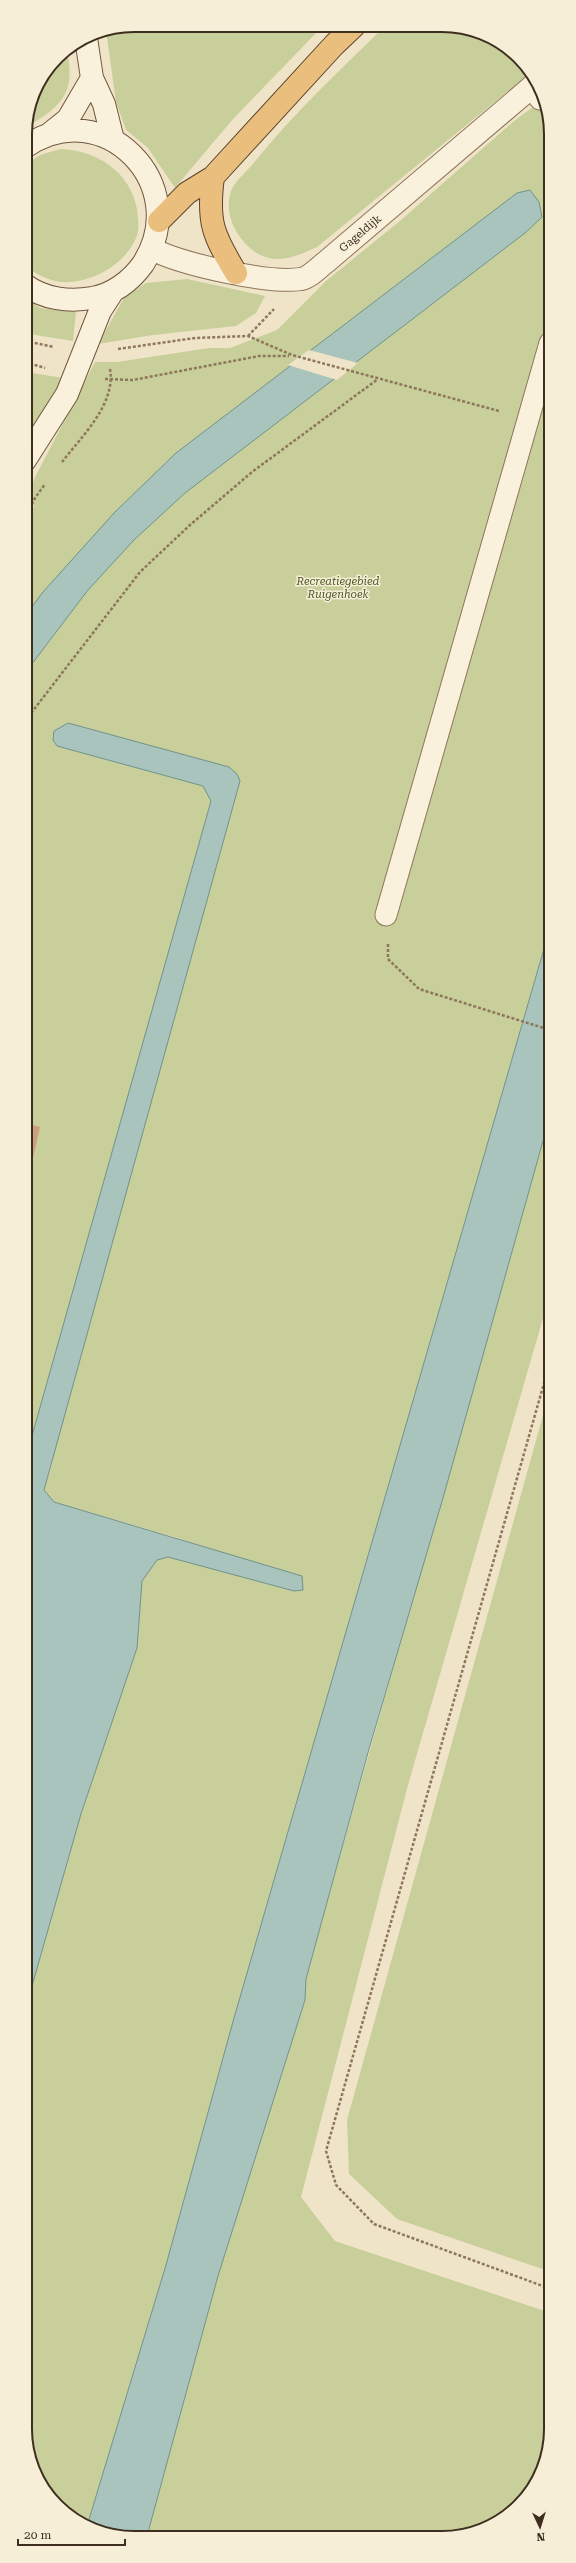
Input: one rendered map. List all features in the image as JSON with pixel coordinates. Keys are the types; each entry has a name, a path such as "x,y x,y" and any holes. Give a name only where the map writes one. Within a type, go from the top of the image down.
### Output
{"highway":[{"path":"159,221 187,193 213,177 348,32"},
{"path":"213,177 209,205 213,232 236,273"}],"main road":[{"path":"87,44 92,78 104,104 113,140"},
{"path":"32,143 48,135 68,119 92,78"},
{"name":"Gageldijk","path":"152,249 166,257 255,278 302,279 326,262 534,91"},
{"path":"32,449 67,394 100,311 113,291 136,274 152,249 159,221 157,197 148,174 133,155 113,140 81,131 48,135"},
{"path":"32,289 45,296 62,300 79,300 113,291"}],"lane":[{"path":"386,915 544,364"}],"path":[{"path":"32,342 84,353 194,338 248,336 292,356 528,419"},
{"path":"32,364 40,367 76,372 112,381 133,380 259,356 292,356"},
{"path":"32,712 140,572 190,525 252,472 378,379"},
{"path":"386,915 388,959 419,989 544,1028"},
{"path":"544,1383 326,2151 336,2185 374,2224 544,2286"}],"green space":[{"path":"128,32 317,32 233,119 175,188 148,148 126,130 116,102 107,36 108,35"},
{"path":"379,32 448,32 468,35 493,46 504,53 519,67 526,77 317,247 283,259 275,259 258,254 239,236 232,222 229,207 231,191 237,181 299,111"},
{"path":"68,57 69,78 63,97 57,105 33,123 35,108 40,95 57,67"},
{"name":"Recreatiegebied Ruigenhoek","path":"539,103 544,134 544,949 234,2018 166,2265 89,2520 67,2506 49,2485 37,2462 33,2442 32,1986 81,1814 137,1648 142,1580 157,1560 168,1556 294,1591 303,1590 178,1538 54,1502 44,1490 53,1460 32,1495 32,510 34,506 32,502 32,486 35,477 95,362 117,362 209,348 230,348 277,330 326,281 401,220 514,121"},
{"path":"60,149 86,153 109,165 127,184 137,209 138,231 131,248 115,265 94,276 72,282 51,280 32,271 32,160 40,155"},
{"path":"187,279 265,296 256,313 236,326 153,335 98,344 124,298 146,283"},
{"path":"32,303 41,308 76,312 73,341 32,334"},
{"path":"32,373 64,378 32,431"},
{"path":"544,1137 544,1315 408,1785 301,2197 335,2241 544,2311 544,2435 541,2455 527,2485 514,2501 504,2510 487,2520 475,2526 462,2529 442,2531 148,2531 218,2276 305,2000 306,1979"},
{"path":"544,1412 544,2270 397,2219 349,2174 347,2120"}],"water":[{"path":"530,190 539,202 542,217 525,233 185,493 134,540 88,590 32,664 32,607 43,592 114,513 176,453 517,193"},
{"path":"68,723 229,767 237,774 240,781 44,1490 54,1502 302,1576 303,1590 294,1591 168,1557 157,1560 142,1581 137,1648 81,1814 32,1986 32,1436 211,801 203,786 57,746 53,740 54,731"},
{"path":"544,949 544,1137 443,1498 369,1749 306,1979 305,2000 218,2276 148,2531 128,2531 101,2526 89,2520 166,2265 234,2018"}],"pier":[{"path":"309,350 358,363 337,380 288,365"}],"building":[{"path":"32,1125 40,1127 32,1158"}]}
